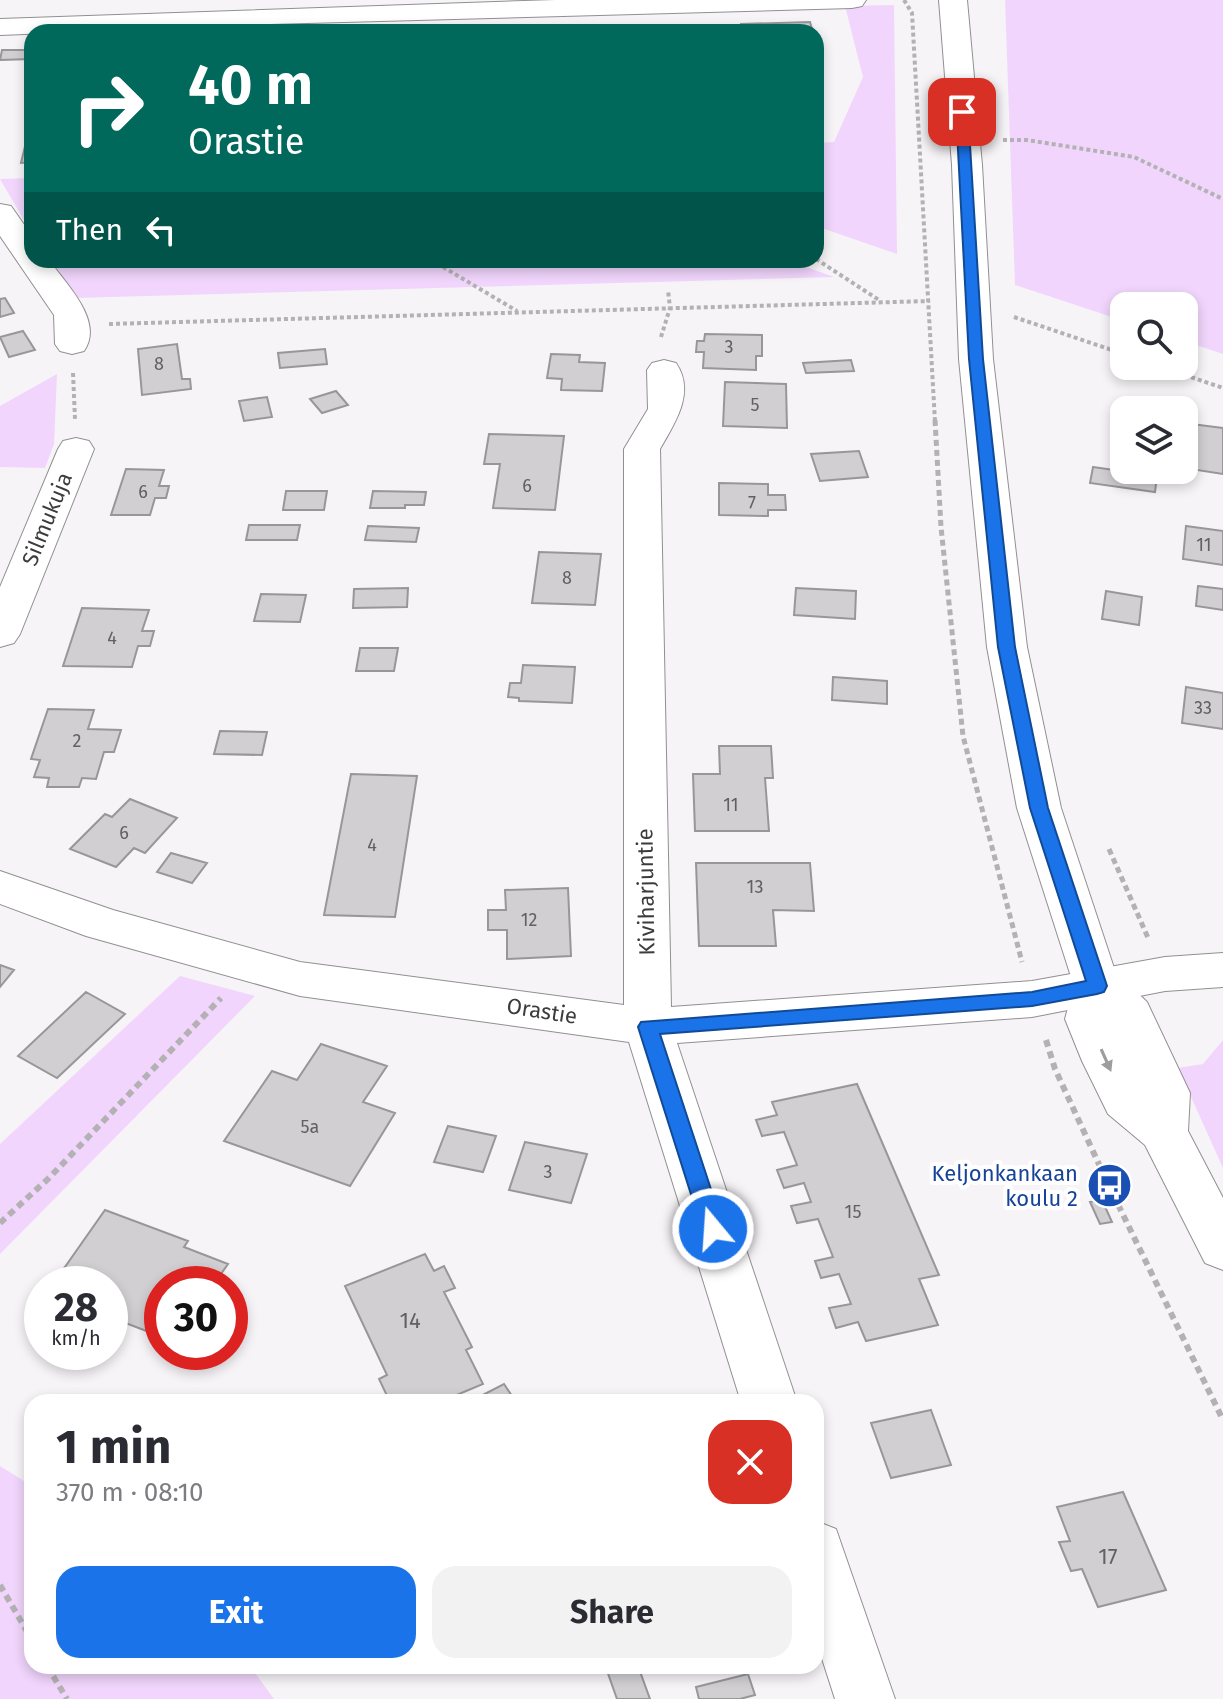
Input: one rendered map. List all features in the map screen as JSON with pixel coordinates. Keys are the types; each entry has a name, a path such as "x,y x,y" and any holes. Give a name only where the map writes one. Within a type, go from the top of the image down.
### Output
{"street":[{"path":"43,24 272,8 852,0"},
{"path":"953,0 987,481 1007,647 1039,808 1097,986 1089,1019 1106,1061 1125,1100 1163,1131 1223,1248"},
{"path":"0,27 24,25"},
{"path":"0,213 24,247"},
{"path":"38,268 71,315 72,334"},
{"name":"Kiviharjuntie","path":"664,370 666,409 642,449 648,1027 766,1394"},
{"name":"Silmukuja","path":"0,634 76,449"},
{"name":"Orastie","path":"0,887 102,924 300,979 648,1027 1032,999 1165,974 1223,970"},
{"path":"824,1573 865,1699"}],"path":[{"path":"965,140 1027,140 1134,157 1223,199"},
{"path":"824,264 880,300"},
{"path":"445,268 518,312"},
{"path":"664,370 660,342 670,308 668,290"},
{"path":"76,449 72,334 518,312 927,300"},
{"path":"973,303 1110,349"},
{"path":"1198,380 1223,388"},
{"path":"1109,849 1165,974"},
{"path":"0,1223 49,1178 252,966"},
{"path":"0,1585 24,1626"},
{"path":"52,1674 67,1699"}],"shaded area":[{"path":"1005,0 1223,0 1223,354 1198,346 1198,292 1110,292 1110,316 1015,285"},
{"path":"894,5 897,254 824,229 824,143 834,142 863,77 845,6"},
{"path":"24,178 24,220 0,179"},
{"path":"52,268 809,268 834,277 75,298"},
{"path":"57,374 54,444 45,468 0,467 0,406"},
{"path":"180,976 255,996 0,1254 0,1144"},
{"path":"1223,1040 1223,1168 1178,1068 1203,1064"},
{"path":"0,1466 24,1481 24,1674 256,1674 274,1699 0,1699"}],"building":[{"path":"810,22 811,24 741,24"},
{"path":"2,50 24,50 24,59 0,60"},
{"path":"5,298 14,313 0,317 0,299"},
{"path":"23,331 35,350 9,357 0,337"},
{"path":"705,334 762,335 762,356 756,356 756,370 703,368 704,352 696,352 697,341 704,341"},
{"path":"177,344 182,379 190,379 191,389 142,395 138,349"},
{"path":"325,349 327,364 280,368 278,353"},
{"path":"551,354 580,355 579,362 605,363 602,391 561,390 562,379 547,378"},
{"path":"851,360 854,371 806,373 803,363"},
{"path":"725,382 786,384 787,428 723,426"},
{"path":"336,391 348,405 322,413 310,399"},
{"path":"267,397 272,417 244,421 239,401"},
{"path":"1198,425 1223,428 1223,474 1198,470"},
{"path":"489,434 564,436 555,510 493,508 500,464 484,464"},
{"path":"859,451 868,477 820,481 811,454"},
{"path":"1093,467 1110,469 1110,484 1156,484 1155,492 1090,483"},
{"path":"126,469 164,470 159,486 169,486 166,498 155,498 150,515 111,515"},
{"path":"719,483 768,484 768,495 785,495 786,510 768,510 768,516 719,515"},
{"path":"286,491 327,491 324,510 283,510"},
{"path":"373,491 426,492 424,505 370,508"},
{"path":"249,525 300,525 297,540 246,540"},
{"path":"368,526 419,528 416,542 365,540"},
{"path":"1186,526 1223,531 1223,565 1183,559"},
{"path":"539,552 601,554 595,605 532,603"},
{"path":"1198,586 1223,589 1223,610 1196,606"},
{"path":"408,588 407,607 353,608 354,589"},
{"path":"796,588 856,591 855,619 794,615"},
{"path":"1106,591 1142,597 1139,625 1102,619"},
{"path":"261,594 306,595 300,622 254,621"},
{"path":"82,608 149,610 142,631 154,631 150,646 138,646 132,667 63,666"},
{"path":"360,648 398,648 394,671 356,671"},
{"path":"523,665 575,667 572,703 519,701 519,698 508,697 510,683 521,683"},
{"path":"833,677 887,681 887,704 832,700"},
{"path":"1186,687 1223,693 1223,729 1182,723"},
{"path":"48,709 94,710 88,729 121,730 114,752 104,752 96,779 82,778 79,787 47,787 49,778 34,777 40,760 31,759"},
{"path":"220,731 267,732 262,755 214,754"},
{"path":"719,746 771,746 773,778 765,778 769,831 695,831 693,774 720,774"},
{"path":"351,774 417,776 395,917 324,915"},
{"path":"130,799 177,818 145,853 134,848 116,867 70,849 105,814 112,817"},
{"path":"171,853 207,863 192,883 157,872"},
{"path":"696,863 810,863 814,911 773,910 776,946 699,946"},
{"path":"568,888 571,956 507,959 507,930 488,930 488,910 506,910 505,890"},
{"path":"0,965 14,970 0,987"},
{"path":"86,992 125,1014 57,1078 18,1056"},
{"path":"321,1044 387,1066 363,1102 395,1113 350,1186 224,1141 272,1071 297,1080"},
{"path":"857,1084 939,1275 919,1279 938,1325 866,1341 858,1322 836,1328 829,1308 851,1304 839,1274 821,1278 815,1261 833,1257 818,1219 797,1223 791,1206 811,1202 804,1183 784,1188 777,1170 797,1165 784,1132 762,1136 756,1120 777,1115 772,1102"},
{"path":"448,1126 496,1136 483,1172 434,1162"},
{"path":"525,1142 587,1154 571,1203 509,1190"},
{"path":"1102,1200 1112,1222 1100,1224 1090,1202"},
{"path":"105,1210 188,1241 184,1247 228,1264 144,1266 144,1330 128,1324 128,1266 66,1266"},
{"path":"425,1254 434,1271 444,1266 455,1288 444,1292 472,1347 466,1350 483,1384 459,1394 386,1394 379,1379 387,1375 345,1286"},
{"path":"504,1384 511,1394 485,1394"},
{"path":"931,1410 951,1465 891,1478 871,1423"},
{"path":"1123,1492 1166,1590 1098,1607 1082,1569 1071,1571 1059,1542 1070,1541 1057,1507"},
{"path":"608,1674 641,1674 650,1699 617,1699"},
{"path":"748,1674 755,1695 740,1699 699,1699 696,1687"}],"place":[{"name":"Keljonkankaan koulu 2","path":"1109,1186"}],"route":[{"path":"713,1229 648,1027 1032,999 1097,986 1039,808 1007,647 976,359 962,112"}]}
